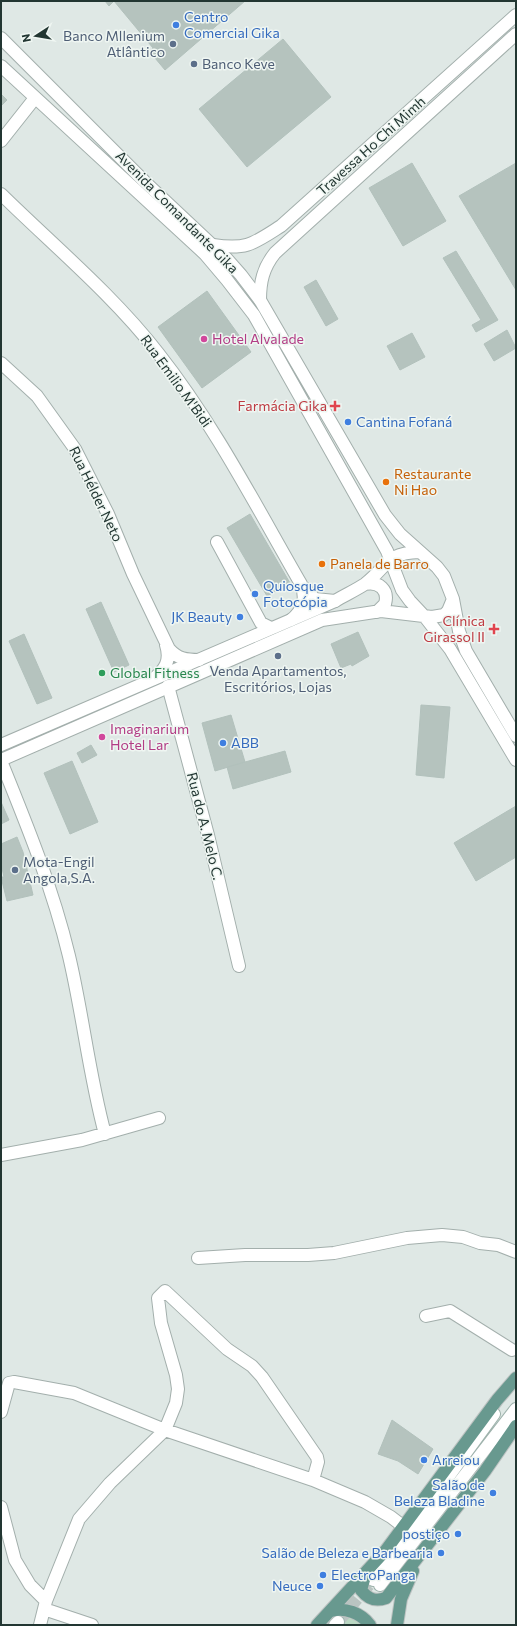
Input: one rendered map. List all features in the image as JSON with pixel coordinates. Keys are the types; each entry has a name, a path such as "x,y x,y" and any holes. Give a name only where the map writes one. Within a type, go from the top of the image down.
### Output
{"main road":[{"path":"516,1378 497,1400 404,1527 373,1579 362,1590 366,1596 372,1600 380,1600 386,1598 391,1593 485,1471 516,1426"},
{"path":"397,1625 401,1599 419,1555"},
{"path":"317,1625 331,1611 373,1579"},
{"path":"331,1611 338,1609 357,1613 370,1625"}],"street":[{"name":"Travessa Ho Chi Mimh","path":"212,246 233,248 244,247 255,243 281,226 516,15"},
{"name":"Travessa Ho Chi Mimh","path":"260,300 260,287 263,272 267,263 275,253 516,34"},
{"name":"Avenida Comandante Gika","path":"1,38 144,181 241,275 260,300 385,515 400,534 435,565 444,576 453,599 459,631 466,651 516,736"},
{"name":"Avenida Comandante Gika","path":"1,66 187,237 228,280 254,315 387,551 402,590 417,610 425,617 455,657 516,760"},
{"path":"1,141 35,98"},
{"name":"Rua Emilio M'Bidi","path":"1,194 132,321 159,353 199,408 301,584 304,591 304,604 297,615 290,620"},
{"name":"Rua Hélder Neto","path":"1,363 38,396 75,449 108,514 133,574 169,649 179,658 198,660"},
{"path":"217,542 263,629"},
{"path":"1,745 198,660 263,629 290,620 335,601 365,584 390,559 400,554 419,552"},
{"path":"365,584 375,583 380,585 386,594 386,604 378,612"},
{"path":"301,584 315,599 335,601"},
{"path":"105,1134 94,1095 69,955 42,867 1,761 168,686 322,620 378,612 397,612 425,617 444,615 448,611 453,599"},
{"name":"Rua Hélder Neto","path":"151,680 161,673 168,662 168,650 165,642"},
{"name":"Rua do A. Melo C.","path":"168,686 208,835 239,966"},
{"path":"1,1154 105,1134 159,1118"},
{"path":"198,1258 245,1254 308,1255 334,1253 407,1238 442,1235 463,1237 480,1243 498,1245 516,1252"},
{"path":"40,1625 45,1605 79,1519 110,1483 165,1430 176,1403 178,1389 158,1306 158,1298 166,1291 227,1349 252,1366 262,1377 317,1457 318,1462 313,1480"},
{"path":"426,1316 450,1311 512,1350"},
{"path":"1,1412 9,1384 21,1381 74,1393 165,1430 313,1480 365,1502 391,1517 404,1527"},
{"path":"373,1579 516,1384"},
{"path":"373,1579 516,1409"},
{"path":"1,1507 5,1540 30,1586 45,1605 92,1625"}],"green space":[{"path":"339,1618 356,1619 364,1625 339,1625"}],"building":[{"path":"105,1 114,1 109,6"},
{"name":"Centro Comercial Gika","path":"114,1 245,1 165,70 150,52 153,48"},
{"path":"283,39 331,97 247,167 199,109"},
{"path":"1,94 7,100 1,106"},
{"path":"412,163 446,221 403,246 369,188"},
{"path":"516,163 516,290 459,196"},
{"path":"456,251 498,320 476,332 472,325 481,320 443,258"},
{"path":"316,280 338,319 326,326 304,287"},
{"name":"Hotel Alvalade","path":"207,291 251,352 202,388 158,327"},
{"path":"507,330 516,348 494,361 484,344"},
{"path":"412,333 425,357 400,370 387,346"},
{"path":"250,514 290,583 267,596 227,528"},
{"path":"101,602 129,665 114,672 86,609"},
{"path":"358,632 369,656 352,666 351,664 341,668 331,644"},
{"path":"24,634 52,698 37,704 9,641"},
{"path":"421,705 450,707 444,778 416,775"},
{"name":"ABB","path":"231,715 245,762 215,771 202,723"},
{"path":"91,745 97,755 82,763 77,753"},
{"path":"285,751 291,772 233,789 227,767"},
{"path":"72,761 98,822 70,834 44,773"},
{"path":"1,802 9,820 1,824"},
{"path":"516,806 516,857 476,881 454,843"},
{"name":"Mota-Engil Angola,S.A.","path":"17,837 23,852 33,895 7,901 1,877 4,877 1,864 1,844"},
{"path":"392,1420 433,1449 418,1474 398,1461 378,1454"}],"tunnel":[{"path":"338,1622 373,1580"}],"place":[{"name":"Centro Comercial Gika","path":"176,25"},
{"name":"Banco Mllenium Atlântico","path":"173,44"},
{"name":"Banco Keve","path":"194,64"},
{"name":"Hotel Alvalade","path":"204,339"},
{"name":"Farmácia Gika","path":"335,406"},
{"name":"Cantina Fofaná","path":"348,422"},
{"name":"Restaurante Ni Hao","path":"386,482"},
{"name":"Panela de Barro","path":"322,564"},
{"name":"Quiosque Fotocópia","path":"255,594"},
{"name":"JK Beauty","path":"240,617"},
{"name":"Clínica Girassol II","path":"494,629"},
{"name":"Venda Apartamentos, Escritórios, Lojas","path":"278,656"},
{"name":"Global Fitness","path":"102,673"},
{"name":"Imaginarium Hotel Lar","path":"102,737"},
{"name":"ABB","path":"223,743"},
{"name":"Mota-Engil Angola,S.A.","path":"15,870"},
{"name":"Arreiou","path":"424,1460"},
{"name":"Salão de Beleza Bladine","path":"493,1493"},
{"name":"postiço","path":"458,1534"},
{"name":"Salão de Beleza e Barbearia","path":"441,1553"},
{"name":"ElectroPanga","path":"323,1575"},
{"name":"Neuce","path":"320,1586"}]}
